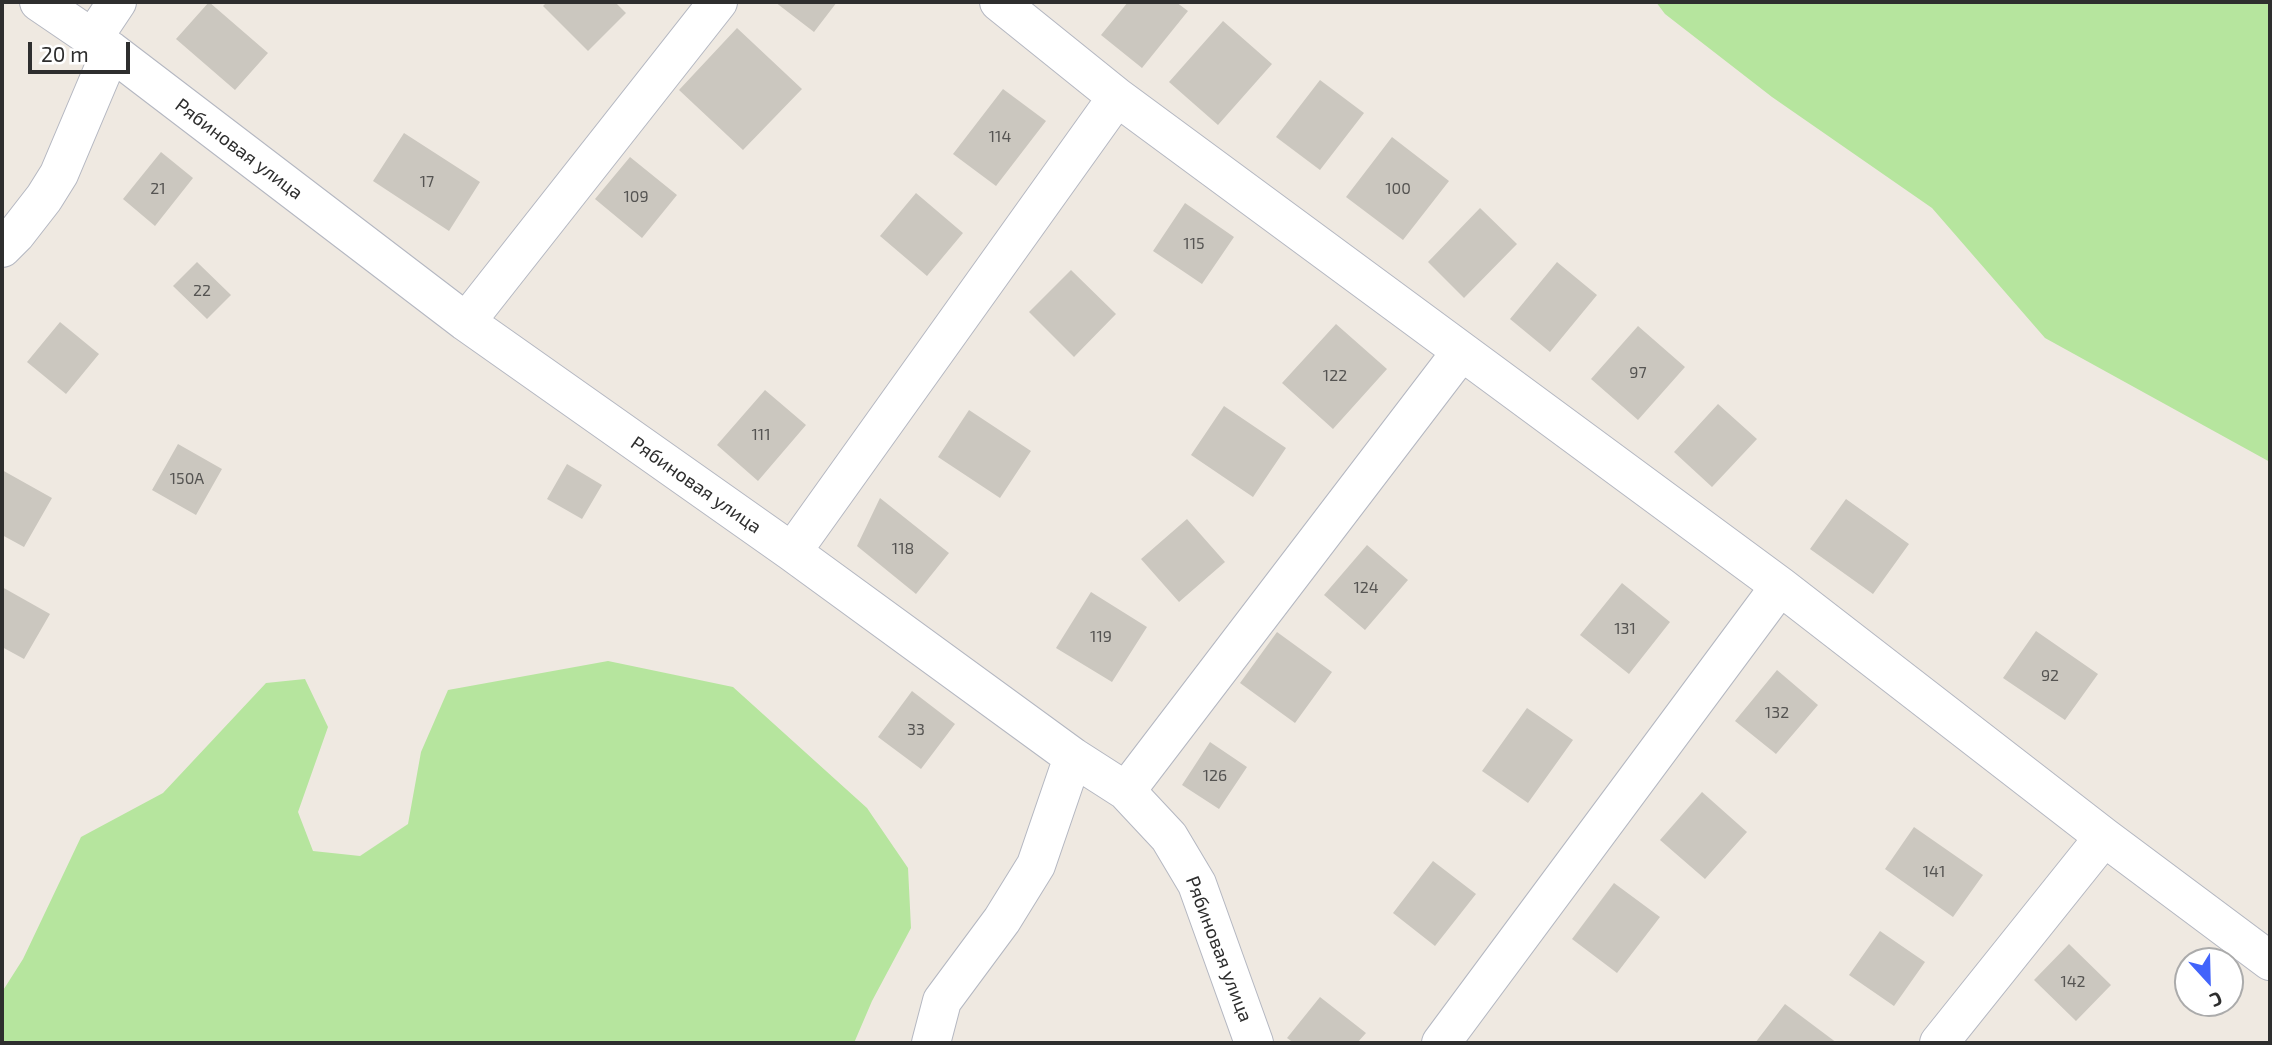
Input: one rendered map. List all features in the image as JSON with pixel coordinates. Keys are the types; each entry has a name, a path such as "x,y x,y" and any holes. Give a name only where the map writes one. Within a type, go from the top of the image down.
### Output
{"street":[{"name":"Рябиновая улица","path":"39,2 102,45 466,322 792,552 1073,757 1126,791 1169,837 1197,884 1254,1043"},
{"path":"2,248 37,207 59,174 117,2"},
{"path":"466,322 718,2"},
{"path":"999,2 1117,97 1780,586 2104,837 2270,961"},
{"path":"792,552 1117,97"},
{"path":"1126,791 1461,352"},
{"path":"1441,1043 1780,586"},
{"path":"931,1043 943,1001 1002,920 1036,865 1073,757"},
{"path":"1940,1043 2104,837"}],"green space":[{"path":"1656,2 2270,2 2270,462 2045,338 1932,208 1772,97 1665,14"},
{"path":"608,661 733,687 867,808 908,868 911,928 872,1001 854,1043 2,1043 2,992 23,959 81,837 163,793 266,683 305,679 328,727 298,812 313,851 360,856 408,824 421,752 448,690"}],"building":[{"path":"209,2 268,53 235,90 176,39"},
{"path":"547,2 615,2 626,13 588,51 543,6"},
{"path":"775,2 837,2 814,32"},
{"path":"1128,2 1176,2 1188,11 1142,68 1101,35"},
{"path":"1223,21 1272,64 1218,125 1169,82"},
{"path":"737,28 802,89 743,150 679,90"},
{"path":"1320,80 1364,113 1320,170 1276,137"},
{"path":"1003,89 1046,121 996,186 953,154"},
{"path":"404,133 480,182 449,231 373,181"},
{"path":"1392,137 1449,181 1403,240 1346,197"},
{"path":"161,152 193,178 155,226 123,199"},
{"path":"630,157 677,195 642,238 595,199"},
{"path":"916,193 963,233 927,276 880,236"},
{"path":"1185,203 1234,237 1202,284 1153,251"},
{"path":"1480,208 1517,244 1464,298 1428,262"},
{"path":"197,262 231,295 207,319 173,286"},
{"path":"1557,262 1597,295 1550,352 1510,319"},
{"path":"1071,270 1116,314 1074,357 1029,312"},
{"path":"60,322 99,354 66,394 27,362"},
{"path":"1336,324 1387,369 1333,429 1282,383"},
{"path":"1638,326 1685,367 1638,420 1591,379"},
{"path":"765,390 806,425 758,481 717,445"},
{"path":"1718,404 1757,439 1712,487 1674,452"},
{"path":"1224,406 1286,448 1253,497 1191,455"},
{"path":"969,410 1031,451 1000,498 938,457"},
{"path":"178,444 222,469 196,515 152,490"},
{"path":"567,464 602,485 582,519 547,499"},
{"path":"2,470 52,498 24,547 2,535"},
{"path":"880,498 949,553 916,594 857,546"},
{"path":"1846,499 1909,544 1873,594 1810,549"},
{"path":"1187,519 1225,562 1179,602 1141,559"},
{"path":"1367,545 1408,580 1365,630 1324,595"},
{"path":"1622,583 1670,622 1629,674 1580,635"},
{"path":"2,587 50,614 24,659 2,647"},
{"path":"1091,592 1147,627 1112,682 1056,648"},
{"path":"2036,631 2098,674 2065,720 2003,678"},
{"path":"1277,632 1332,672 1295,723 1240,683"},
{"path":"1777,670 1818,705 1776,754 1735,721"},
{"path":"912,691 955,724 921,769 878,737"},
{"path":"1527,708 1573,740 1528,803 1482,771"},
{"path":"1210,742 1247,767 1219,809 1182,785"},
{"path":"1702,792 1747,832 1705,879 1660,840"},
{"path":"1914,827 1983,875 1953,917 1885,869"},
{"path":"1433,861 1476,894 1435,946 1393,913"},
{"path":"1614,883 1660,917 1617,973 1572,939"},
{"path":"1880,931 1925,962 1894,1006 1849,975"},
{"path":"2069,944 2111,985 2076,1021 2034,980"},
{"path":"1320,997 1366,1033 1357,1043 1294,1043 1287,1038"},
{"path":"1785,1004 1837,1043 1755,1043"}]}
